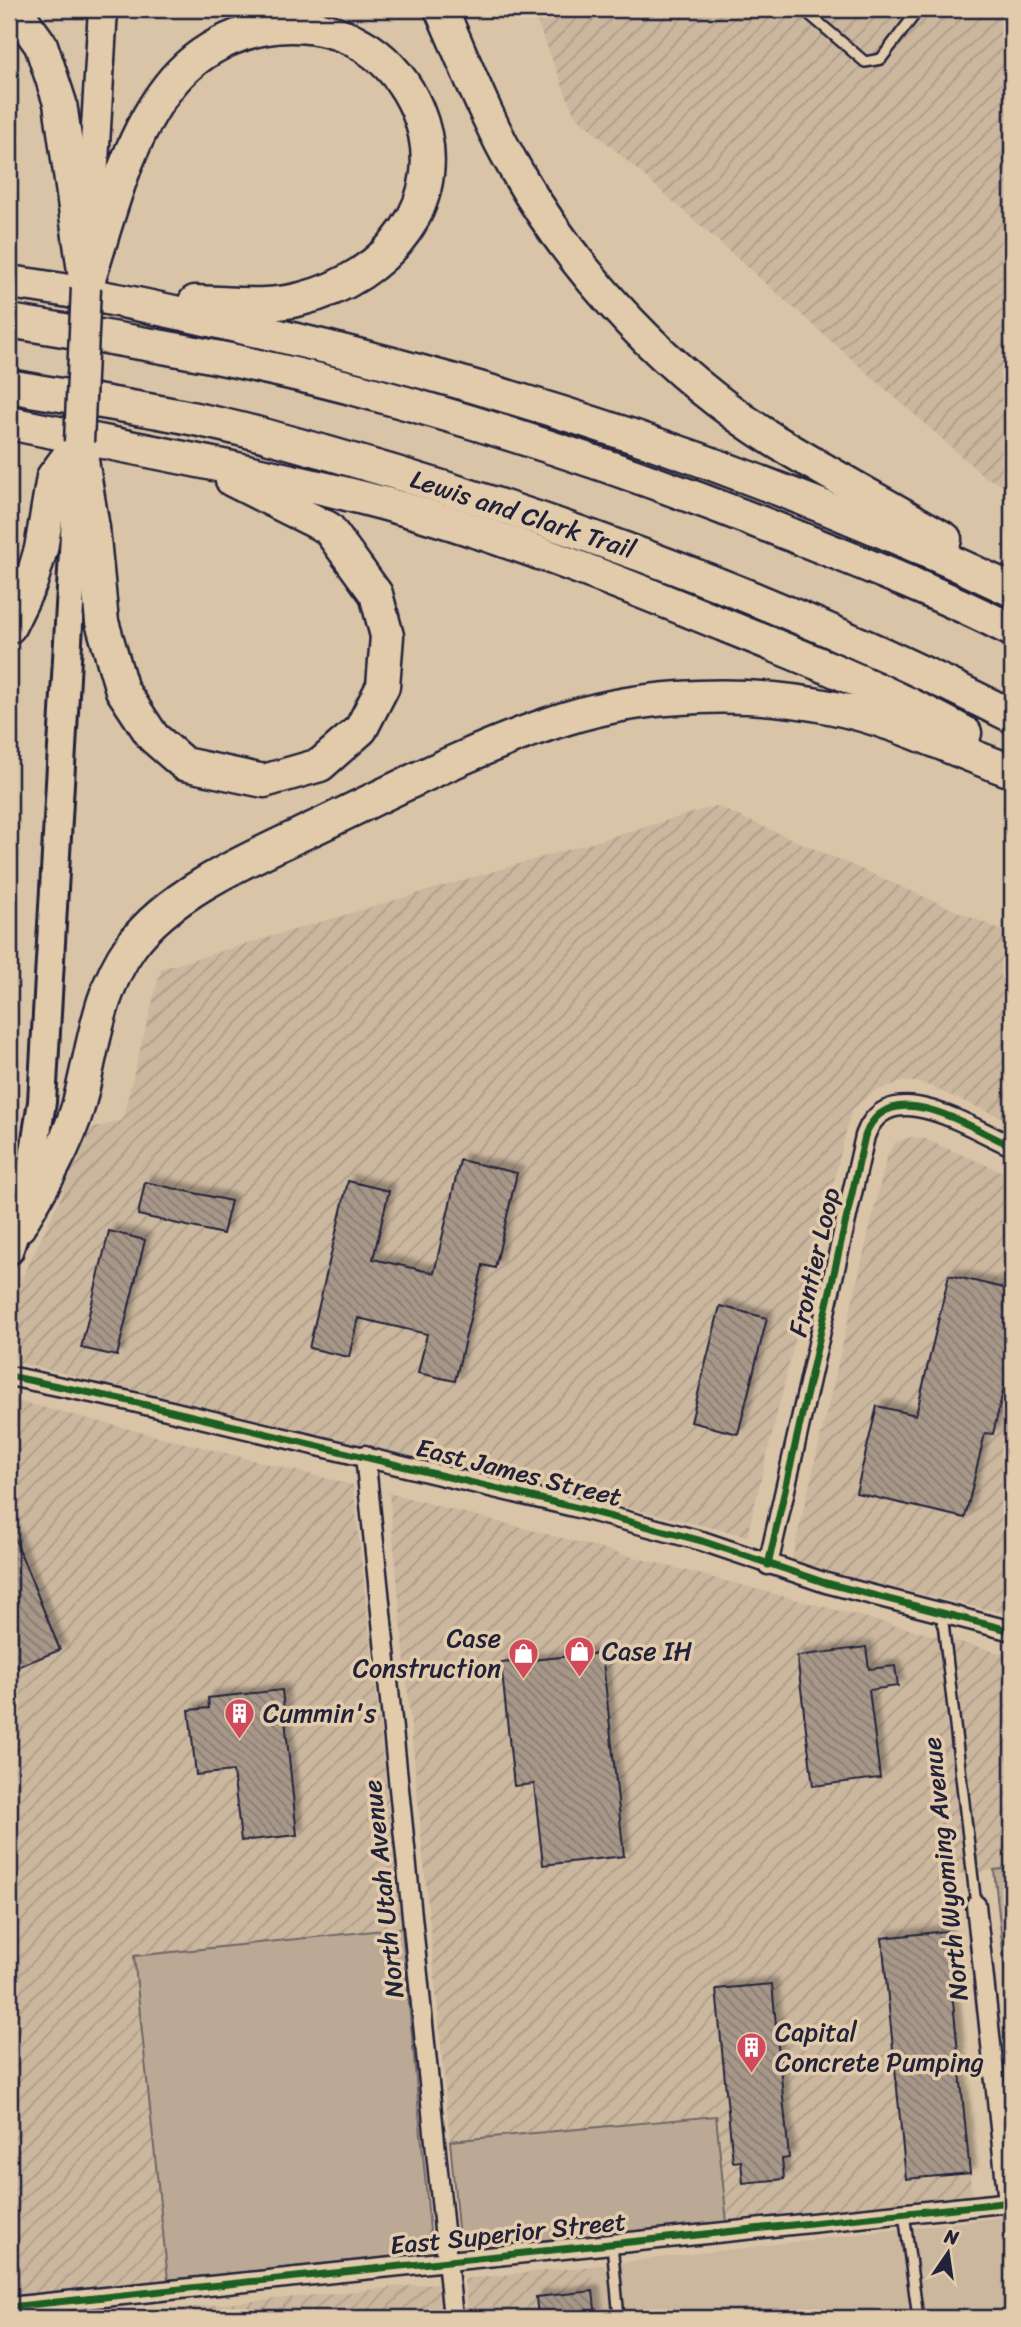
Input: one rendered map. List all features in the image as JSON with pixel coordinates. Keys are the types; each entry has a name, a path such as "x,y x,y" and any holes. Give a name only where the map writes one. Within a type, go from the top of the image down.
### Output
{"highway":[{"path":"15,9 41,45 92,219"},
{"path":"9,626 31,582 71,524 79,442 103,9"},
{"path":"441,9 491,122 523,181 584,269 655,346 709,393 774,439 1012,579"},
{"path":"92,219 168,86 204,52 243,32 284,25 303,26 340,36 386,65 417,110 424,132 426,159 421,200 410,226 393,248 362,274 316,295 281,303 117,299"},
{"path":"12,282 117,299 369,356 611,428 844,514 1012,590"},
{"path":"9,321 267,368 376,394 531,441 745,516 905,581 1012,630"},
{"name":"Lewis and Clark Trail","path":"9,386 268,436 433,482 717,582 887,655 1012,716"},
{"path":"9,423 240,468 385,504 531,551 677,606 864,683 922,710 1012,759"},
{"path":"79,442 53,477 71,524 121,690 153,737 184,764 264,781 320,765 361,729 383,686 387,636 376,594 328,527 230,479 165,455"},
{"path":"12,1231 67,1140 79,1104 99,1016 129,948 148,925 173,904 216,878 408,783 521,733 567,718 651,701 718,697 804,702 836,708 903,726 1012,771"}],"main road":[{"path":"12,1231 34,1164 42,1102 71,524"}],"street":[{"name":"Frontier Loop","path":"768,1565 865,1136 874,1116 889,1106 906,1104 934,1112 1012,1146"},
{"name":"East James Street","path":"9,1376 365,1455 667,1532 768,1565 1012,1631"},
{"name":"North Utah Avenue","path":"365,1455 453,2318"},
{"name":"North Wyoming Avenue","path":"976,1905 1010,2202"},
{"name":"East Superior Street","path":"9,2307 1010,2202"}],"lane":[{"path":"803,9 865,62 881,59 919,9"},
{"name":"North Wyoming Avenue","path":"942,1614 976,1905"},
{"path":"1010,2202 1012,2249"},
{"path":"904,2213 918,2318"},
{"path":"611,2244 619,2318"}],"shaded area":[{"path":"532,9 1012,9 1012,490 985,477 574,114"},
{"path":"716,806 1012,935 1012,1122 922,1083 902,1081 873,1092 851,1111 747,1536 20,1363 9,1352 9,1305 62,1195 75,1134 122,1120 161,969"},
{"path":"911,1137 925,1139 1012,1176 1012,1615 806,1568 792,1559 887,1155 896,1142"},
{"path":"9,1399 353,1485 402,1928 134,1956 168,2280 9,2296"},
{"path":"389,1493 1012,1656 1012,1868 942,1876 972,2197 727,2223 716,2116 450,2141"},
{"path":"1012,1868 1012,2033 994,1870"},
{"path":"402,1928 430,2231 421,2254 168,2280 134,1956"},
{"path":"716,2116 727,2223 473,2247 459,2239 450,2141"},
{"path":"1012,2216 1012,2318 598,2318 592,2266"},
{"path":"592,2266 598,2318 468,2318 464,2279"},
{"path":"437,2283 441,2318 83,2318"}],"building":[{"path":"460,1160 517,1173 495,1268 483,1265 455,1381 418,1373 427,1334 358,1318 349,1357 309,1348 348,1181 389,1191 373,1259 434,1273"},
{"path":"145,1182 231,1201 223,1234 138,1215"},
{"path":"109,1231 145,1240 117,1356 81,1348"},
{"path":"949,1275 1012,1290 1012,1353 993,1434 985,1433 965,1518 856,1493 877,1406 916,1415"},
{"path":"720,1306 767,1318 738,1434 691,1422"},
{"path":"9,1525 60,1650 9,1670"},
{"path":"866,1647 869,1669 895,1666 898,1686 869,1690 880,1778 813,1786 797,1656"},
{"path":"602,1653 624,1856 543,1865 534,1784 514,1786 501,1663"},
{"name":"Cummin's","path":"282,1690 297,1835 241,1841 233,1771 196,1775 189,1710 209,1708 208,1698"},
{"path":"946,1931 970,2173 906,2179 882,1938"},
{"name":"Capital Concrete Pumping","path":"772,1984 789,2158 782,2159 784,2179 743,2183 741,2161 733,2162 716,1989"},
{"path":"593,2291 596,2318 538,2318 536,2297"}],"cycle path":[{"path":"768,1565 865,1136 876,1117 892,1108 911,1106 931,1110 1012,1146"},
{"path":"9,1376 125,1400 574,1507 702,1541 826,1583 1012,1631"},
{"path":"9,2307 1012,2202"}],"place":[{"name":"Case IH","path":"579,1678"},
{"name":"Case Construction","path":"524,1680"},
{"name":"Cummin's","path":"240,1740"},
{"name":"Capital Concrete Pumping","path":"752,2074"}]}
